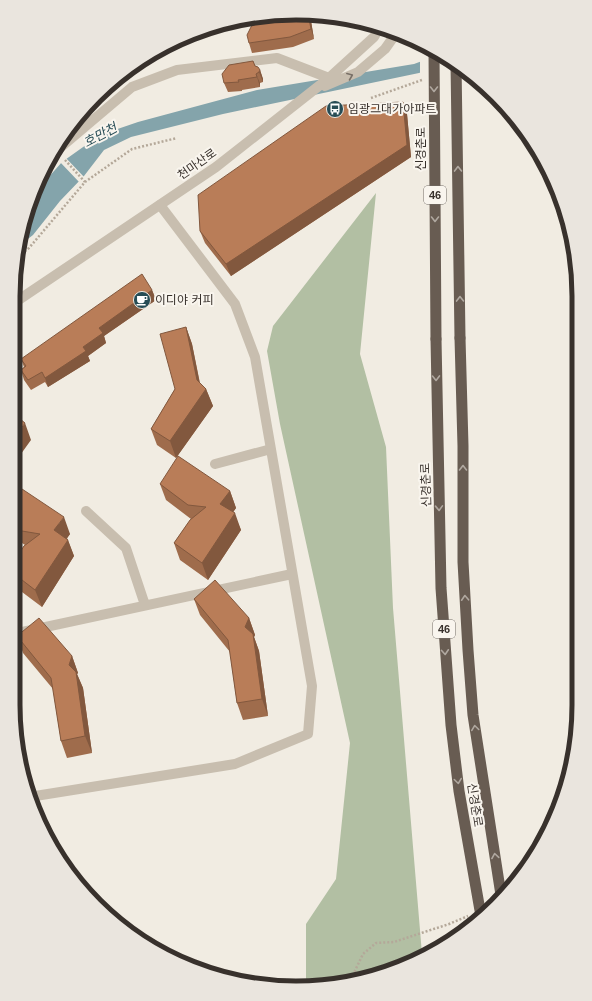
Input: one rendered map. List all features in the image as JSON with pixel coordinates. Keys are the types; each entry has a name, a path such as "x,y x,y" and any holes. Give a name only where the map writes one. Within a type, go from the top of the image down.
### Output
{"highway":[{"name":"신경춘로","path":"434,57 436,339 442,588 450,725 459,791 480,911"},
{"name":"신경춘로","path":"456,72 463,446 463,562 468,657 473,715 500,891"}],"street":[{"name":"천마산로","path":"20,299 216,167 314,91 374,37 377,32"},
{"path":"314,91 358,72 385,49 393,38"},
{"path":"69,141 132,87 177,70 277,58 329,78"},
{"path":"36,796 235,764 308,734 312,686 254,357 235,304 160,205"},
{"path":"215,464 271,449"},
{"path":"86,511 126,548 145,605"},
{"path":"20,632 292,574"}],"path":[{"path":"371,98 423,80"},
{"path":"23,252 29,248 84,181 132,149 177,138"},
{"path":"64,160 84,181"},
{"path":"353,975 363,954 376,943 394,942 474,916"}],"green space":[{"path":"376,193 360,354 386,447 393,608 422,951 402,960 367,972 332,979 306,980 306,924 336,879 350,743 280,424 267,351 273,326"}],"water":[{"name":"호만천","path":"434,57 445,64 419,73 223,114 131,137 104,150 84,176 60,201 33,235 25,241 29,225 45,182 62,162 100,135 138,122 257,90 414,64"}],"pier":[{"path":"431,56 447,66 420,75 420,60"},
{"path":"65,157 85,178 80,183 60,162"}],"building":[{"path":"309,21 311,29 290,37 249,43 247,35 252,23 260,22"},
{"path":"253,61 255,66 260,70 256,74 257,77 238,80 239,82 224,83 222,74 229,65"},
{"path":"403,102 407,145 226,264 200,231 198,195 326,106"},
{"path":"142,274 152,290 99,328 103,333 83,347 86,351 45,378 42,372 28,380 21,370 26,366 21,359"},
{"path":"186,327 197,380 206,389 170,441 151,429 175,389 160,334"},
{"path":"20,419 25,423 20,430"},
{"path":"178,456 230,491 220,504 235,513 202,563 174,543 190,520 206,507 188,505 160,484"},
{"path":"20,488 64,517 54,530 68,540 35,590 20,578 20,552 24,546 40,534 20,529"},
{"path":"215,580 249,618 245,627 253,634 262,699 237,703 228,640 194,599"},
{"path":"39,618 72,656 69,665 76,672 85,736 61,741 51,678 20,640 20,634"}],"place":[{"name":"임광그대가아파트","path":"335,109"},
{"name":"이디야 커피","path":"142,300"}]}
